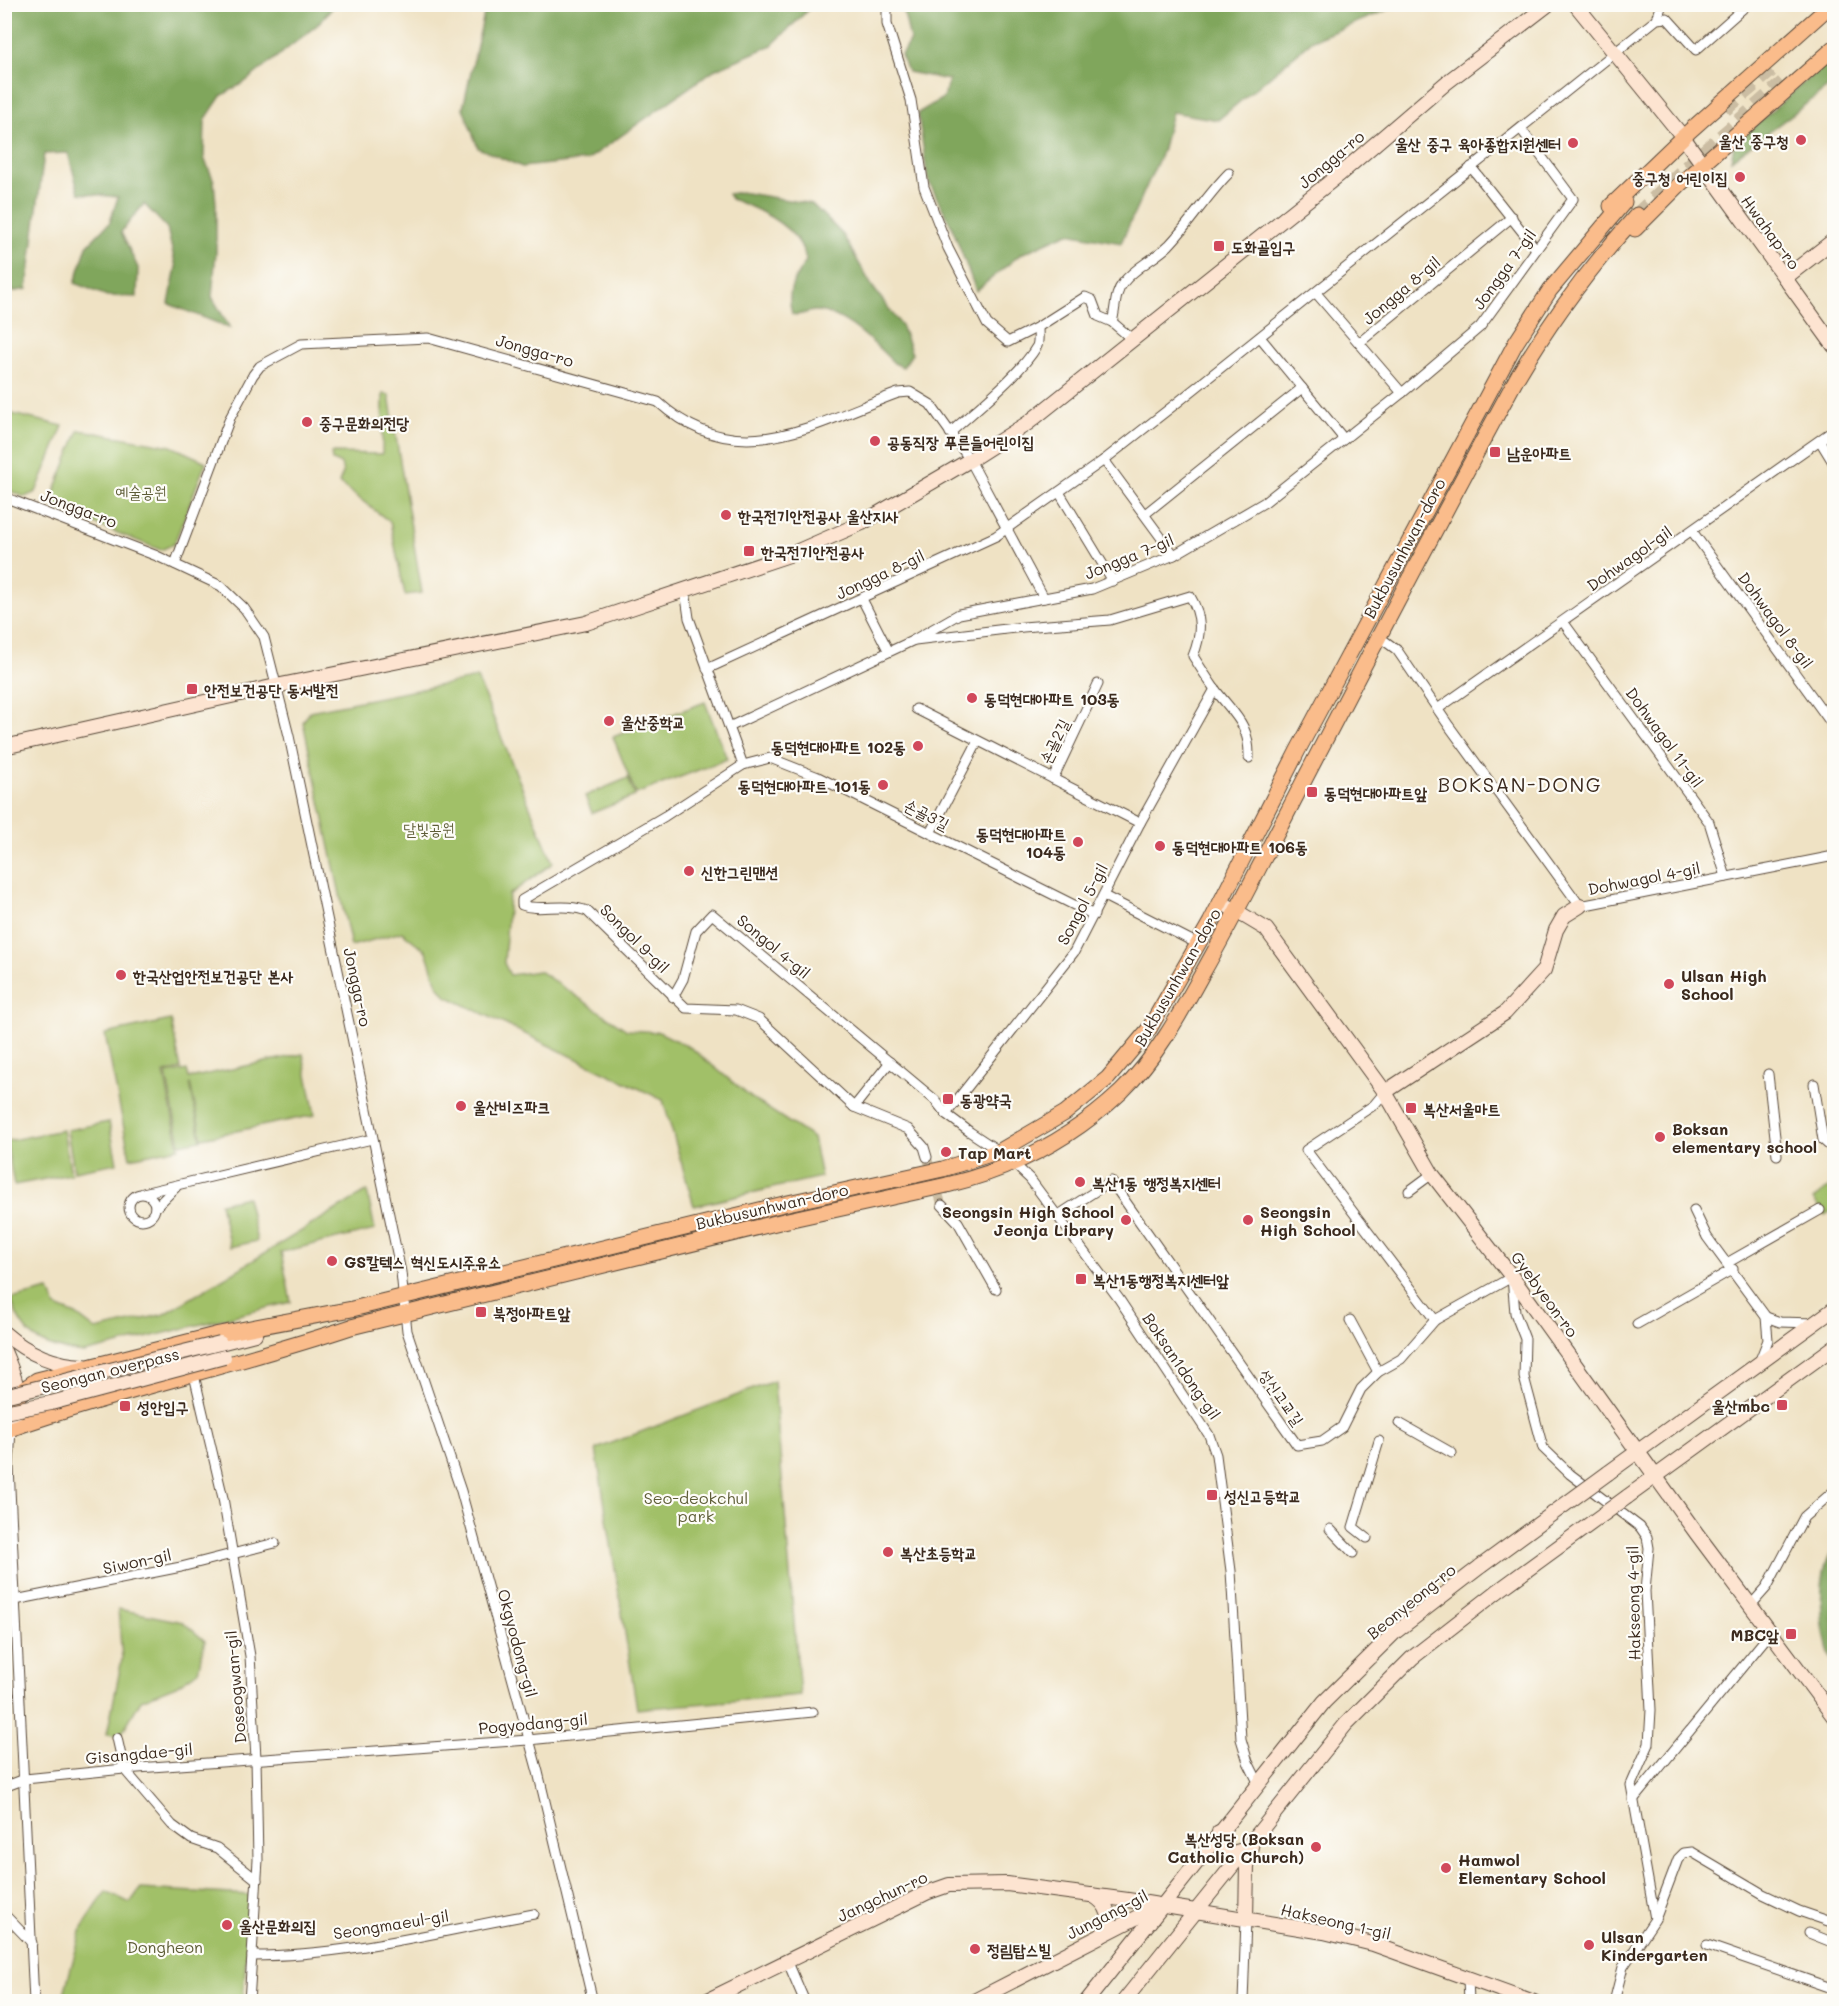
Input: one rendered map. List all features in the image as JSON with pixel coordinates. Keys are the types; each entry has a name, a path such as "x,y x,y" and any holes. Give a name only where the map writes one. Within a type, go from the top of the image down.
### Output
{"main road":[{"name":"Jongga-ro","path":"4,747 276,686 586,623 789,555 840,533 894,506 1028,423 1340,174 1446,83 1550,4"},
{"path":"1575,4 1683,137"},
{"path":"1400,559 1481,392 1523,317 1591,227 1619,197 1683,137 1832,4"},
{"path":"1771,70 1834,12"},
{"path":"1783,83 1834,37"},
{"path":"1415,566 1508,412 1539,354 1573,304 1614,251 1702,164 1834,48"},
{"name":"Hwahap-ro","path":"1683,137 1834,346"},
{"name":"Bukbusunhwan-doro","path":"220,1343 788,1203 943,1169 1000,1151 1057,1118 1108,1077 1149,1029 1198,944 1400,559 1529,321 1573,261 1624,202"},
{"name":"Bukbusunhwan-doro","path":"224,1357 792,1219 983,1177 1015,1164 1077,1127 1121,1091 1146,1064 1170,1030 1237,910 1415,566 1532,352 1589,271 1637,215"},
{"path":"1785,278 1834,240"},
{"name":"Gyebyeon-ro","path":"1221,902 1266,929 1385,1092 1432,1174 1512,1276 1834,1717"},
{"path":"1385,1092 1512,1005 1545,970 1556,930 1564,916 1580,906"},
{"name":"Beonyeong-ro","path":"1086,2001 1258,1782 1302,1728 1360,1664 1402,1627 1481,1566 1834,1309"},
{"path":"11,1391 37,1380 219,1334 347,1310"},
{"path":"4,1351 11,1391 6,1423 47,1415 194,1375 351,1327"},
{"path":"4,1334 23,1348 44,1358 66,1364 92,1366"},
{"name":"Seongan overpass","path":"11,1391 220,1343"},
{"path":"1123,2001 1332,1740 1412,1658 1498,1591 1834,1347"},
{"name":"Seongan overpass","path":"6,1423 51,1403 224,1357"},
{"path":"11,1391 27,1409 47,1415"},
{"path":"1219,1832 1218,1842 1223,1850 1233,1853 1244,1850"},
{"path":"1246,1920 1247,1864 1256,1834"},
{"name":"Jangchun-ro","path":"704,2001 896,1906 949,1885 1008,1884 1090,1894 1195,1911"},
{"path":"1090,1894 1104,1903 1109,1914 1107,1926 1101,1936"},
{"name":"Jungang-gil","path":"972,2001 1162,1905"},
{"name":"Hakseong 1-gil","path":"1195,1911 1324,1932 1373,1944 1534,2001"}],"street":[{"path":"887,4 887,24 911,100 924,187 948,248 987,324 1008,342 1038,327 1085,297 1092,300 1098,316 1112,322 1133,340"},
{"path":"1662,4 1657,18 1667,18 1696,50 1748,4"},
{"name":"Jongga 8-gil","path":"707,669 862,599 1008,528 1104,460 1316,293 1657,18"},
{"name":"Jongga 7-gil","path":"729,727 888,650 912,641 959,614 1092,589 1174,555 1265,502 1402,393 1480,327 1573,199 1521,129"},
{"path":"1471,168 1536,249"},
{"path":"1112,322 1116,295 1122,283 1171,243 1213,188 1229,173"},
{"name":"Jongga 8-gil","path":"1316,293 1359,343 1512,217"},
{"path":"950,433 1000,387 1029,355 1038,344 1038,327"},
{"path":"1260,337 1344,439"},
{"name":"Jongga-ro","path":"175,564 230,418 253,375 260,366 301,344 428,338 658,402 689,426 717,437 737,441 769,438 904,392 921,396 930,404 970,460"},
{"path":"1359,343 1402,393"},
{"path":"1144,513 1302,388"},
{"name":"Dohwagol-gil","path":"1439,708 1834,430"},
{"path":"1820,441 1834,464"},
{"path":"970,460 1044,598"},
{"path":"1104,460 1174,555"},
{"path":"1059,492 1113,581"},
{"name":"Jongga-ro","path":"4,497 175,564 221,586 244,608 264,637 401,1272 404,1296"},
{"name":"Dohwagol 8-gil","path":"1692,531 1834,727"},
{"path":"685,590 689,618 743,765"},
{"path":"912,641 1023,627 1110,620 1190,596 1199,611 1200,640 1193,656 1215,689 1238,716 1249,739 1249,758"},
{"path":"862,599 888,650"},
{"name":"Dohwagol 11-gil","path":"1564,622 1709,822 1726,877"},
{"name":"Dohwagol 4-gil","path":"1378,636 1397,650 1439,708 1449,726 1580,906 1834,856"},
{"name":"손골2길","path":"1053,779 1098,684"},
{"name":"Songol 5-gil","path":"945,1114 1055,979 1074,952 1140,823 1215,689"},
{"name":"손골2길","path":"916,709 1140,823"},
{"path":"930,833 978,741"},
{"name":"손골3길","path":"743,765 762,758 777,759 1094,915"},
{"name":"Songol 9-gil","path":"743,765 665,816 522,900 522,905 529,908 568,906 587,911 614,935 673,997 692,1010 724,1008 759,1019 854,1107 908,1129 924,1147 927,1157"},
{"path":"1104,896 1198,944"},
{"name":"Songol 4-gil","path":"673,997 683,979 696,931 712,914 935,1100 945,1114 1000,1151"},
{"path":"854,1107 890,1062"},
{"path":"1768,1074 1777,1155"},
{"path":"1814,1084 1823,1140 1834,1150"},
{"path":"1385,1092 1374,1105 1306,1150 1435,1320"},
{"path":"178,1185 145,1220 136,1219 130,1214 129,1201 135,1195 372,1139"},
{"name":"Boksan1dong-gil","path":"1000,1151 1030,1179 1119,1299 1209,1435 1216,1455 1231,1571 1241,1739 1248,1762 1258,1782"},
{"path":"1409,1191 1432,1174"},
{"name":"성신고교길","path":"1057,1216 1111,1181 1298,1445 1323,1441 1341,1427 1361,1389 1378,1372 1401,1359 1435,1320 1512,1276"},
{"path":"143,1193 151,1197 155,1208"},
{"path":"942,1205 958,1222 996,1289"},
{"path":"1694,1210 1707,1237 1766,1317 1768,1340 1758,1364"},
{"path":"1637,1324 1820,1210"},
{"name":"Hakseong 4-gil","path":"1512,1276 1515,1313 1525,1339 1524,1377 1543,1448 1570,1474 1640,1527 1647,1537 1645,1609 1651,1710 1649,1744 1631,1785 1655,1919"},
{"name":"Okgyodong-gil","path":"404,1296 407,1331 461,1491 528,1740 593,2001"},
{"path":"1766,1317 1788,1323 1816,1322"},
{"path":"1350,1320 1378,1372"},
{"name":"Doseogwan-gil","path":"194,1375 223,1498 250,1656 256,1758 257,1880 249,2001"},
{"path":"6,1423 11,1490 8,1509 25,1779 34,2001"},
{"path":"1399,1423 1452,1453"},
{"path":"1367,1538 1353,1527 1379,1441"},
{"path":"1751,1605 1767,1587 1804,1517 1834,1491"},
{"path":"1330,1529 1353,1553"},
{"name":"Siwon-gil","path":"4,1606 15,1600 121,1581 275,1543"},
{"path":"1633,1800 1771,1632"},
{"name":"Pogyodang-gil","path":"256,1758 528,1740 813,1712"},
{"path":"117,1738 124,1769 180,1833 217,1848 257,1880"},
{"name":"Gisangdae-gil","path":"4,1787 25,1779 256,1758"},
{"path":"1614,2001 1623,1967 1655,1919 1675,1864 1682,1854 1692,1852 1763,1894 1799,1911 1834,1923"},
{"path":"4,1914 33,1943"},
{"name":"Seongmaeul-gil","path":"252,1956 279,1956 362,1945 534,1914"},
{"path":"1243,2001 1246,1920"},
{"path":"1809,1933 1834,1943"},
{"path":"1707,1945 1834,1989"},
{"path":"787,1960 805,2001"},
{"path":"1468,1978 1469,2001"}],"green space":[{"path":"5,4 335,5 316,26 245,82 221,96 205,120 204,158 214,181 216,204 216,252 212,297 230,328 169,304 176,267 167,228 144,204 121,232 138,268 137,297 107,296 75,283 87,246 110,222 118,197 79,193 68,153 44,154 27,289 5,293"},
{"path":"486,4 810,5 809,9 772,45 714,70 587,160 522,167 478,148 463,108"},
{"path":"909,5 1400,5 1313,40 1218,120 1172,112 1162,152 1121,243 1068,233 1021,254 976,291 952,227 928,180 918,113 943,98 949,80 908,72 901,55 910,40 904,13"},
{"path":"1834,55 1834,83 1731,160 1734,145"},
{"path":"740,192 812,204 843,235 872,286 901,325 912,354 903,367 894,363 858,330 837,317 826,312 815,311 792,314 790,292 794,280 806,261 803,249 797,239 778,221 731,199 728,194"},
{"path":"383,394 389,395 422,593 405,595 390,522 339,483 343,473 341,464 332,460 331,453 382,454"},
{"path":"4,412 63,426 36,492 25,497 5,489"},
{"name":"예술공원","path":"79,430 171,446 206,462 174,544 161,550 56,509 51,500"},
{"name":"달빛공원","path":"477,678 553,863 509,895 504,963 510,975 539,971 627,1030 659,1032 691,1048 753,1099 813,1138 821,1177 694,1206 663,1100 446,996 437,984 426,951 402,932 351,946 303,722 310,711"},
{"path":"705,702 727,759 636,794 613,737"},
{"path":"628,778 635,796 592,813 585,796"},
{"path":"171,1020 181,1069 164,1073 179,1148 130,1158 105,1034"},
{"path":"303,1054 315,1115 202,1138 190,1083 201,1140 180,1144 166,1074 187,1070 189,1078"},
{"path":"109,1122 117,1163 74,1171 67,1130"},
{"path":"63,1130 71,1174 14,1185 6,1141"},
{"path":"1834,1184 1834,1209 1825,1215 1813,1199"},
{"path":"367,1191 375,1230 281,1252 291,1302 84,1353 46,1345 37,1340 22,1324 11,1299 49,1290 56,1307 76,1315 96,1330 165,1314"},
{"path":"247,1197 257,1241 230,1247 220,1203"},
{"name":"Seo-deokchul park","path":"774,1381 800,1695 637,1709 596,1449"},
{"path":"1834,1549 1834,1664 1825,1639 1822,1589 1828,1559"},
{"path":"118,1609 183,1622 205,1641 198,1671 176,1686 141,1700 120,1736 107,1734 122,1659"},
{"name":"Dongheon","path":"140,1889 250,1895 243,2001 62,2001 82,1928 106,1891 130,1903"}],"tunnel":[{"path":"1725,109 1771,70"},
{"path":"1637,215 1691,163 1783,83"},
{"path":"927,1157 942,1205"}],"place":[{"name":"울산 중구청","path":"1801,140"},
{"name":"울산 중구 육아종합지원센터","path":"1573,143"},
{"name":"중구청 어린이집","path":"1740,177"},
{"name":"도화골입구","path":"1219,246"},
{"name":"중구문화의전당","path":"307,422"},
{"name":"공동직장 푸른들어린이집","path":"875,441"},
{"name":"남운아파트","path":"1495,452"},
{"name":"한국전기안전공사 울산지사","path":"726,515"},
{"name":"한국전기안전공사","path":"749,551"},
{"name":"안전보건공단 동서발전","path":"192,689"},
{"name":"동덕현대아파트 103동","path":"972,698"},
{"name":"울산중학교","path":"609,721"},
{"name":"동덕현대아파트 102동","path":"918,746"},
{"name":"동덕현대아파트 101동","path":"883,785"},
{"name":"동덕현대아파트앞","path":"1312,792"},
{"name":"동덕현대아파트 104동","path":"1078,842"},
{"name":"동덕현대아파트 106동","path":"1160,846"},
{"name":"신한그린맨션","path":"689,871"},
{"name":"한국산업안전보건공단 본사","path":"121,975"},
{"name":"Ulsan High School","path":"1669,984"},
{"name":"동광약국","path":"948,1099"},
{"name":"울산비즈파크","path":"461,1106"},
{"name":"복산서울마트","path":"1411,1108"},
{"name":"Boksan elementary school","path":"1660,1137"},
{"name":"Tap Mart","path":"946,1152"},
{"name":"복산1동 행정복지센터","path":"1080,1182"},
{"name":"Seongsin High School Jeonja Library","path":"1126,1220"},
{"name":"Seongsin High School","path":"1248,1220"},
{"name":"GS칼텍스 혁신도시주유소","path":"332,1261"},
{"name":"복산1동행정복지센터앞","path":"1081,1279"},
{"name":"북정아파트앞","path":"481,1312"},
{"name":"울산mbc","path":"1782,1405"},
{"name":"성안입구","path":"125,1406"},
{"name":"성신고등학교","path":"1212,1495"},
{"name":"복산초등학교","path":"888,1552"},
{"name":"MBC앞","path":"1791,1634"},
{"name":"복산성당 (Boksan Catholic Church)","path":"1316,1847"},
{"name":"Hamwol Elementary School","path":"1446,1868"},
{"name":"울산문화의집","path":"227,1925"},
{"name":"Ulsan Kindergarten","path":"1589,1945"},
{"name":"정림탑스빌","path":"975,1949"}],"district":[{"name":"BOKSAN-DONG","path":"1520,784"}]}
